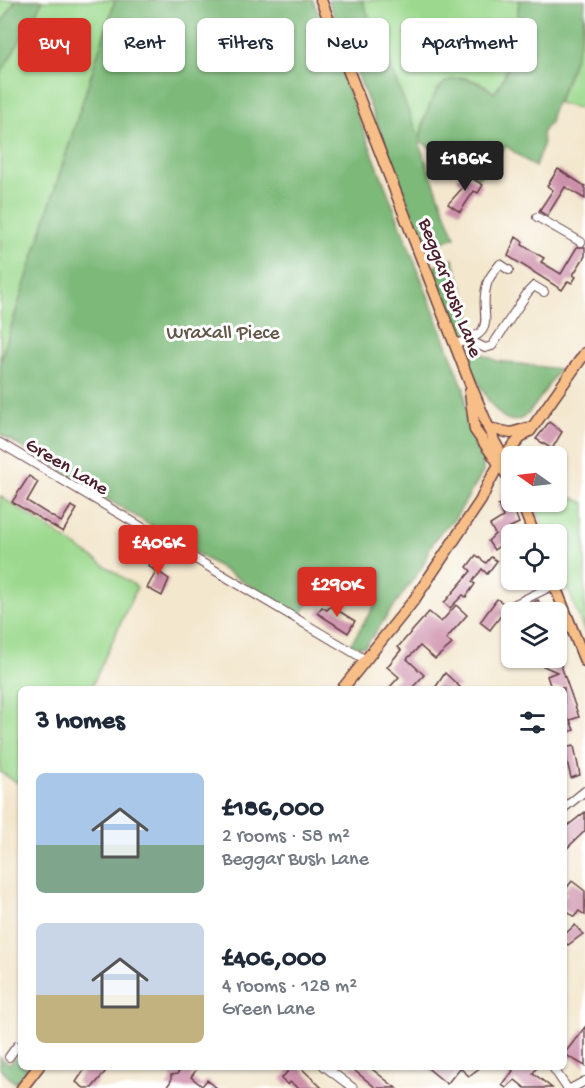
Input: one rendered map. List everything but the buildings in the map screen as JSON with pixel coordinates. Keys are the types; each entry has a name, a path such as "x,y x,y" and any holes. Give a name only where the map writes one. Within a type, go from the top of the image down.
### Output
{"main road":[{"name":"Beggar Bush Lane","path":"321,0 471,386 501,456"},
{"path":"521,446 585,353"},
{"name":"Beggar Bush Lane","path":"471,386 474,430 501,461"},
{"path":"488,428 511,433 532,427"},
{"path":"515,446 518,440 532,427"},
{"path":"345,686 414,600 501,474"},
{"path":"556,590 585,661"},
{"path":"22,1088 36,1070"}],"street":[{"path":"537,217 581,242"},
{"path":"455,344 479,336 486,322 488,281 500,264 509,270"},
{"path":"469,340 485,348 492,346 528,292 534,286 544,292"},
{"name":"Green Lane","path":"0,443 366,660"},
{"path":"518,602 539,590"},
{"path":"567,806 585,791"},
{"path":"9,1057 18,1047"},
{"path":"329,1070 352,1088"},
{"path":"555,1070 569,1088 585,1081"}],"green space":[{"path":"0,0 115,0 109,18 103,18 103,38 0,362"},
{"path":"16,0 43,0 33,18 18,18 18,44 0,75 0,25"},
{"name":"Wraxall Piece","path":"115,0 313,0 320,18 306,18 306,72 341,72 464,389 468,429 483,462 483,472 454,520 441,531 429,549 424,564 365,647 350,645 378,600 330,571 300,616 0,434 0,362 103,38 103,72 185,72 185,18 109,18"},
{"path":"328,0 362,0 370,18 335,18"},
{"path":"362,0 519,0 517,18 401,18 401,72 506,72 494,93 483,84 462,77 449,81 424,118 420,141 389,66 389,18 369,18"},
{"path":"519,0 585,0 575,56 552,111 551,121 542,134 543,145 535,167 506,146 479,178 420,141 421,149 455,237 426,248 356,72 389,72 389,65 420,139 434,95 451,80 463,78 494,93 506,72 537,72 537,18 517,18"},
{"path":"585,15 585,110 558,103"},
{"path":"453,259 476,332 461,340 433,267"},
{"path":"469,348 497,361 559,369 531,410 516,421 505,418 487,398 464,349"},
{"path":"567,495 585,503 585,633 567,587 567,524 542,524 537,512 567,512"},
{"path":"0,496 137,587 92,686 18,686 18,783 0,772"},
{"path":"18,1055 18,1070 26,1070 15,1083 0,1069 0,1057 9,1064"}]}
